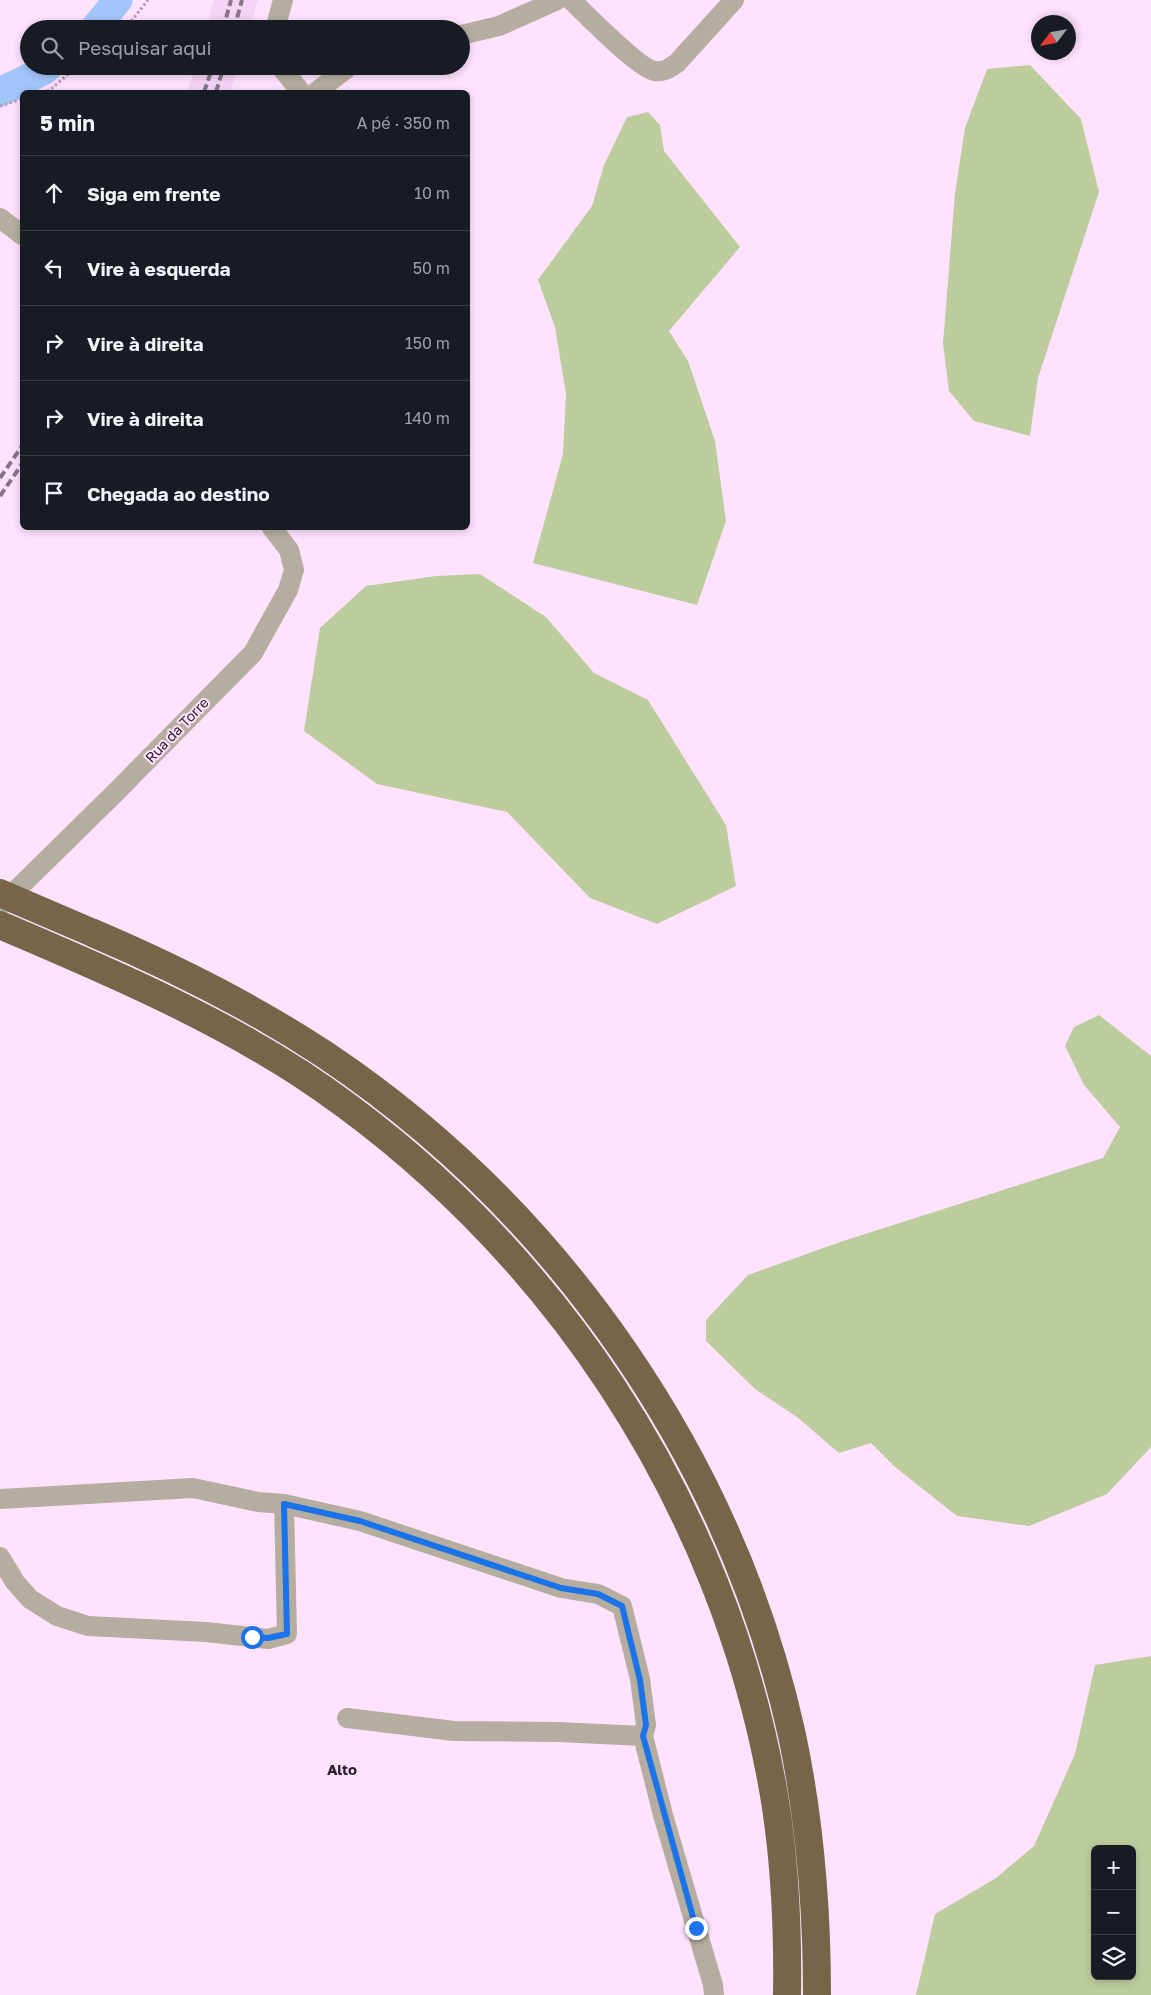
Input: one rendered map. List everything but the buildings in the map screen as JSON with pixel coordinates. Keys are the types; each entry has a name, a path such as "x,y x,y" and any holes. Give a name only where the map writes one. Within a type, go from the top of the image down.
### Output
{"highway":[{"path":"0,893 93,932 194,979 269,1020 326,1055 433,1138 507,1207 552,1257 615,1337 652,1393 701,1480 742,1573 774,1668 791,1733 808,1832 814,1899 817,1995"},
{"path":"0,925 173,1003 242,1038 302,1075 372,1125 439,1182 493,1236 559,1312 608,1379 652,1450 696,1538 724,1608 752,1696 771,1780 780,1839 785,1899 787,1995"}],"street":[{"path":"277,20 283,0"},
{"path":"470,33 499,26 557,0"},
{"path":"571,0 639,62 654,71 667,70 677,63 734,0"},
{"path":"287,75 299,90"},
{"path":"319,90 338,75"},
{"path":"0,218 20,233"},
{"name":"Rua da Torre","path":"0,906 116,792 252,653 288,590 294,570 290,550 274,530"},
{"path":"0,1500 193,1488 258,1502 284,1504 360,1521 561,1588 598,1594 622,1606 640,1680 646,1725 643,1736 666,1824 713,1985 714,1995"},
{"path":"0,1557 16,1582 30,1599 57,1616 88,1626 206,1632 268,1638 287,1634 284,1504"},
{"path":"347,1718 454,1731 558,1732 643,1736"}],"path":[{"path":"132,20 148,0"},
{"path":"50,90 67,75"},
{"path":"0,106 20,100"}],"shaded area":[{"path":"214,0 258,0 252,20 208,20"},
{"path":"193,75 236,75 231,90 188,90"}],"green space":[{"path":"1030,65 1081,119 1099,192 1038,378 1030,436 974,421 949,391 943,344 955,193 965,128 987,69"},
{"path":"648,112 660,125 664,151 740,247 669,331 688,361 715,441 726,521 697,605 533,563 563,454 566,394 555,327 538,280 592,206 604,165 627,117"},
{"path":"480,574 546,617 594,673 648,700 726,825 736,886 657,924 590,898 507,812 377,784 304,731 320,628 366,586 436,576"},
{"path":"1099,1015 1151,1056 1151,1447 1107,1494 1029,1526 957,1516 895,1467 871,1443 839,1453 797,1417 755,1389 706,1341 706,1320 748,1275 843,1241 1103,1158 1120,1127 1084,1085 1065,1046 1074,1027"},
{"path":"1151,1656 1151,1995 916,1995 935,1914 996,1878 1034,1846 1075,1754 1095,1665"}],"waterway":[{"path":"101,20 118,0"},
{"path":"0,92 35,75"}],"railway":[{"path":"225,20 231,0"},
{"path":"236,20 242,0"},
{"path":"205,90 210,75"},
{"path":"217,90 221,75"},
{"path":"0,478 20,449"},
{"path":"0,496 20,467"}],"district":[{"name":"Alto","path":"342,1770"}],"route":[{"path":"252,1637 268,1638 287,1634 284,1570 284,1504 360,1521 561,1588 598,1594 622,1606 640,1680 646,1725 643,1736 696,1928"}]}
